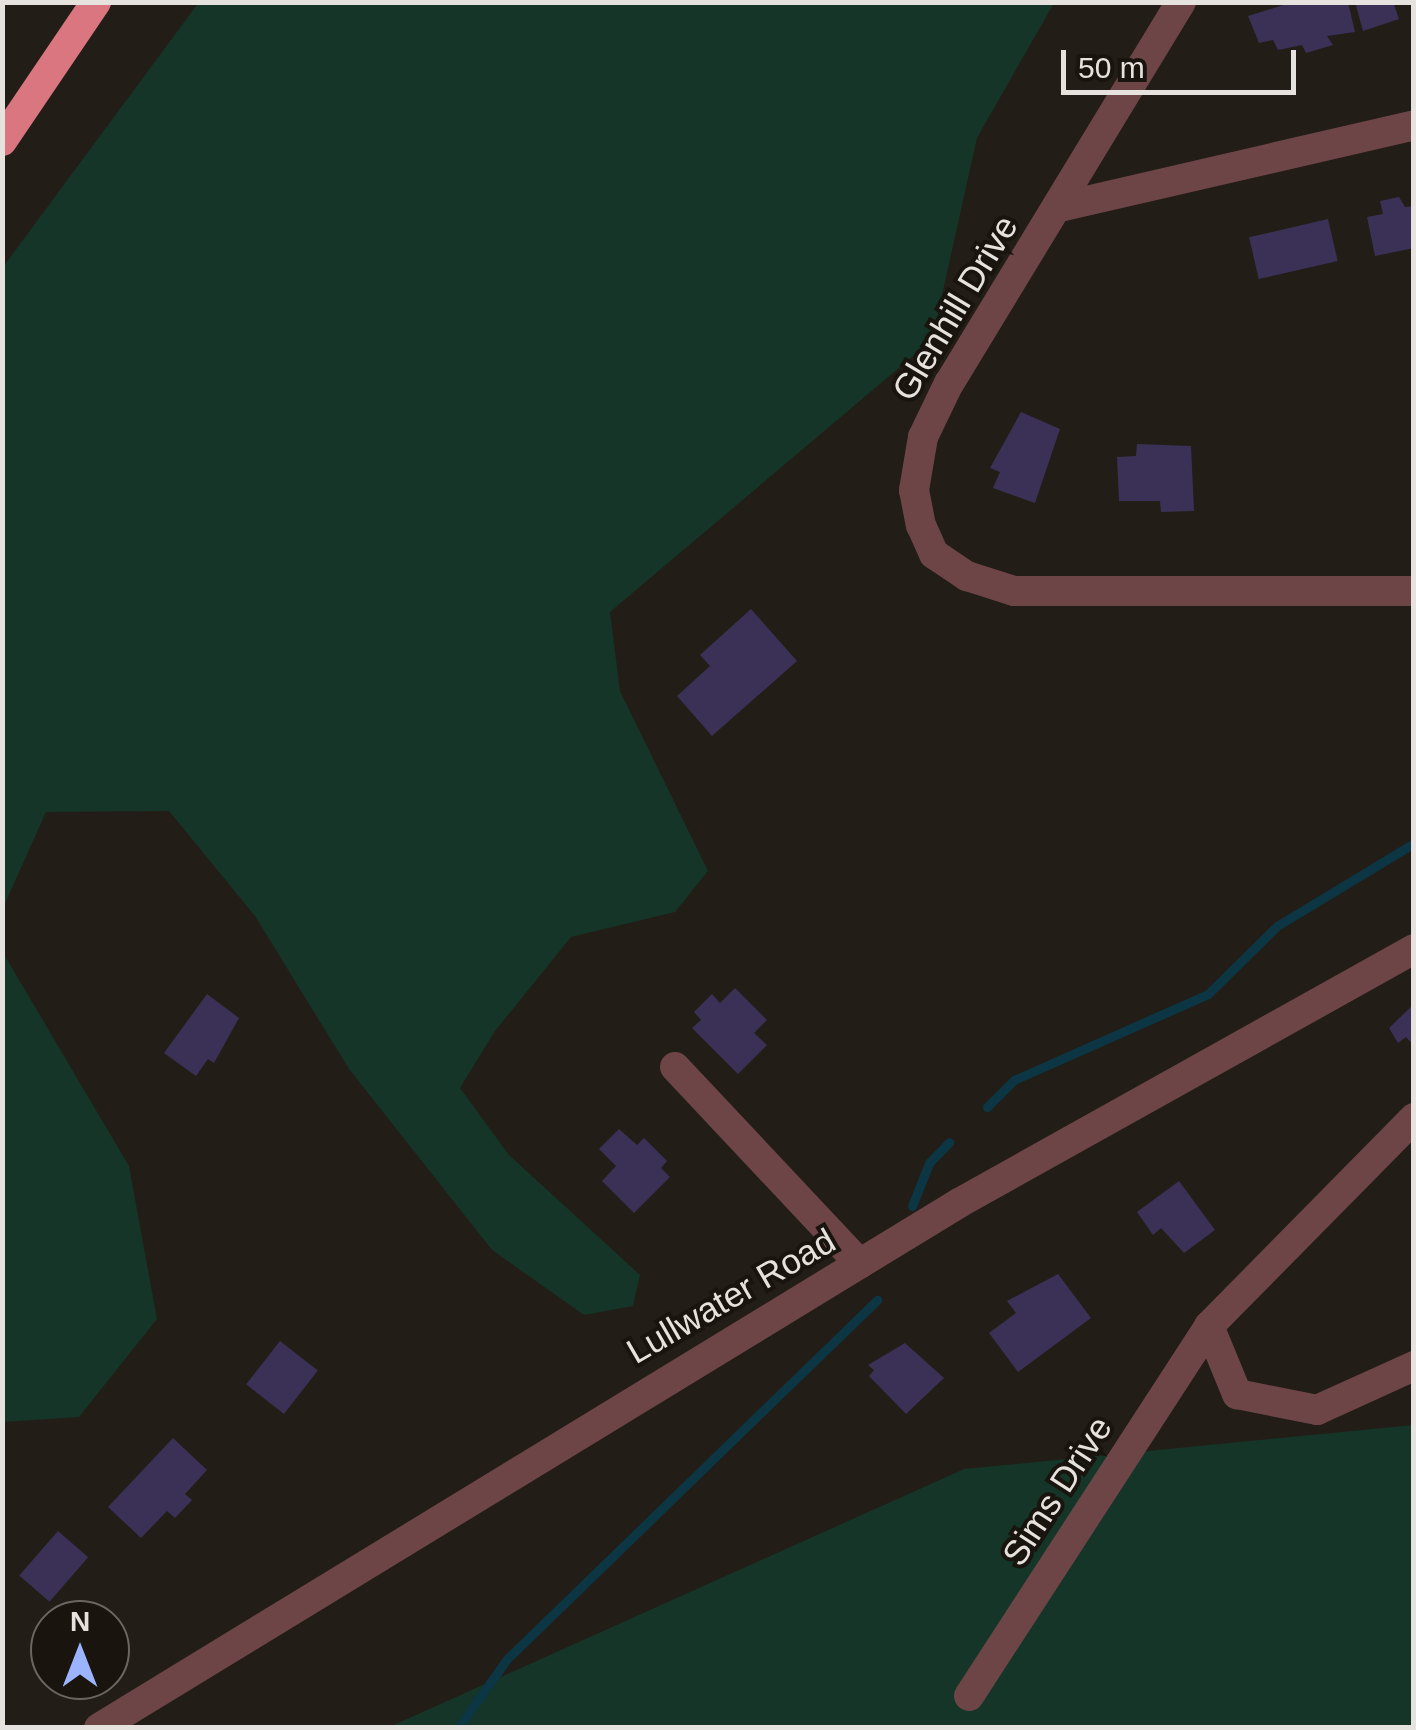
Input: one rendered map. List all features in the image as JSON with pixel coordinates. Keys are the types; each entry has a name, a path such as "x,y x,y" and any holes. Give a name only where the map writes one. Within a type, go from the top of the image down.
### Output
{"highway":[{"path":"2,141 96,2"}],"street":[{"name":"Glenhill Drive","path":"1180,2 1060,207 949,383 923,437 914,490 934,554 968,576 1014,591 1414,591"},
{"path":"1060,207 1414,125"},
{"name":"Lullwater Road","path":"99,1728 860,1264 1414,949"},
{"path":"675,1066 860,1264"},
{"name":"Sims Drive","path":"969,1696 1209,1326 1414,1118"},
{"path":"1209,1326 1237,1394 1318,1410 1414,1366"}],"green space":[{"path":"199,2 1054,3 977,138 932,340 610,612 620,691 708,871 675,912 571,937 495,1031 460,1088 509,1155 640,1275 633,1306 584,1315 492,1250 349,1069 255,916 169,811 46,812 3,908 3,267"},
{"path":"2,951 129,1166 157,1319 79,1417 3,1422"},
{"path":"1413,1425 1414,1722 1408,1727 387,1728 964,1469"}],"building":[{"path":"1293,2 1348,2 1355,32 1327,36 1333,45 1306,53 1302,45 1278,50 1273,40 1259,43 1248,16"},
{"path":"1355,2 1393,2 1399,19 1363,31"},
{"path":"1399,197 1405,207 1414,206 1414,248 1375,256 1367,217 1383,214 1380,201"},
{"path":"1328,219 1338,261 1259,279 1249,237"},
{"path":"1021,412 1060,429 1035,503 993,488 1000,472 990,468"},
{"path":"1137,444 1191,446 1194,511 1161,512 1160,501 1119,501 1117,457 1136,456"},
{"path":"751,609 797,661 712,736 677,696 710,666 700,655"},
{"path":"735,988 767,1020 754,1033 767,1045 738,1074 692,1028 701,1020 694,1012 712,994 720,1003"},
{"path":"207,994 239,1018 214,1063 208,1059 196,1076 164,1053"},
{"path":"1414,1004 1414,1046 1406,1037 1398,1043 1389,1028"},
{"path":"619,1129 637,1145 644,1138 667,1161 661,1168 670,1177 634,1213 602,1181 616,1166 599,1149"},
{"path":"1179,1181 1215,1230 1184,1253 1161,1228 1153,1235 1137,1212"},
{"path":"1058,1274 1091,1318 1018,1372 989,1333 1016,1313 1007,1301"},
{"path":"280,1341 318,1371 284,1414 246,1384"},
{"path":"905,1343 944,1378 906,1414 869,1376 874,1370 868,1365"},
{"path":"173,1438 207,1470 185,1494 192,1500 175,1518 167,1511 141,1538 108,1507"},
{"path":"58,1531 88,1557 47,1600 19,1576"}],"waterway":[{"path":"987,1107 1014,1080 1208,994 1277,926 1414,843"},
{"path":"912,1206 929,1163 949,1142"},
{"path":"458,1728 507,1659 877,1300"}]}
